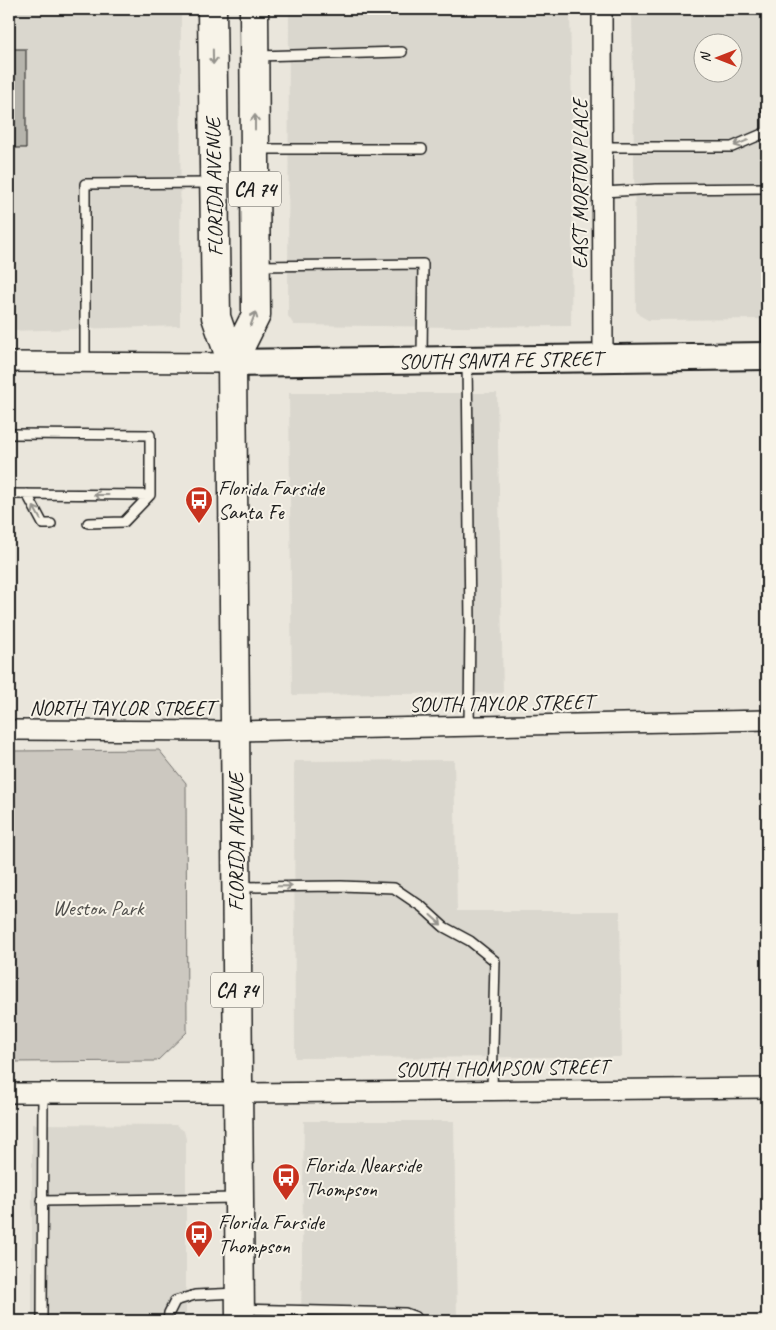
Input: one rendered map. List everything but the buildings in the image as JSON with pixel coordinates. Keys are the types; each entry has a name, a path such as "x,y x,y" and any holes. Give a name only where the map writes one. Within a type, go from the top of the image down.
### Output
{"main road":[{"name":"FLORIDA AVENUE","path":"212,9 216,317 232,363 240,1308"},
{"name":"FLORIDA AVENUE","path":"232,363 256,315 254,9"}],"street":[{"name":"EAST MORTON PLACE","path":"602,9 603,359"},
{"name":"SOUTH SANTA FE STREET","path":"232,363 767,356"},
{"path":"9,362 232,363"},
{"name":"SOUTH TAYLOR STREET","path":"236,731 767,720"},
{"name":"NORTH TAYLOR STREET","path":"9,730 236,731"},
{"name":"SOUTH THOMPSON STREET","path":"9,1093 238,1093 767,1088"}],"lane":[{"path":"255,56 402,52"},
{"path":"602,146 732,146 767,132 767,112"},
{"path":"255,149 422,148"},
{"path":"85,362 85,184 214,183"},
{"path":"603,192 656,189 767,188"},
{"path":"256,266 423,264 422,361"},
{"path":"767,292 767,356"},
{"path":"467,361 470,613 469,726"},
{"path":"9,434 150,434 150,495 124,522 88,523"},
{"path":"9,494 150,495"},
{"path":"27,494 43,524 51,524"},
{"path":"236,887 341,886 394,888 422,907 444,927 477,946 495,961 492,1090"},
{"path":"42,1093 42,1321"},
{"path":"42,1201 239,1198"},
{"path":"168,1321 169,1313 175,1300 195,1295 240,1308 405,1313 416,1317 419,1321"}],"shaded area":[{"path":"9,9 181,9 180,326 9,331"},
{"path":"289,9 570,9 573,172 571,326 294,325 288,316"},
{"path":"632,9 767,9 767,319 648,320 639,315 636,310"},
{"path":"289,393 497,393 503,693 292,695"},
{"path":"454,760 457,911 620,911 622,1057 295,1058 294,761"},
{"path":"304,1121 454,1121 457,1321 301,1321"},
{"path":"32,1124 176,1125 184,1131 186,1139 186,1321 32,1321"}],"green space":[{"name":"Weston Park","path":"159,750 186,783 187,1032 157,1061 9,1062 9,751"}],"place":[{"name":"Florida Farside Santa Fe","path":"199,524"},
{"name":"Florida Nearside Thompson","path":"286,1201"},
{"name":"Florida Farside Thompson","path":"199,1258"}]}
